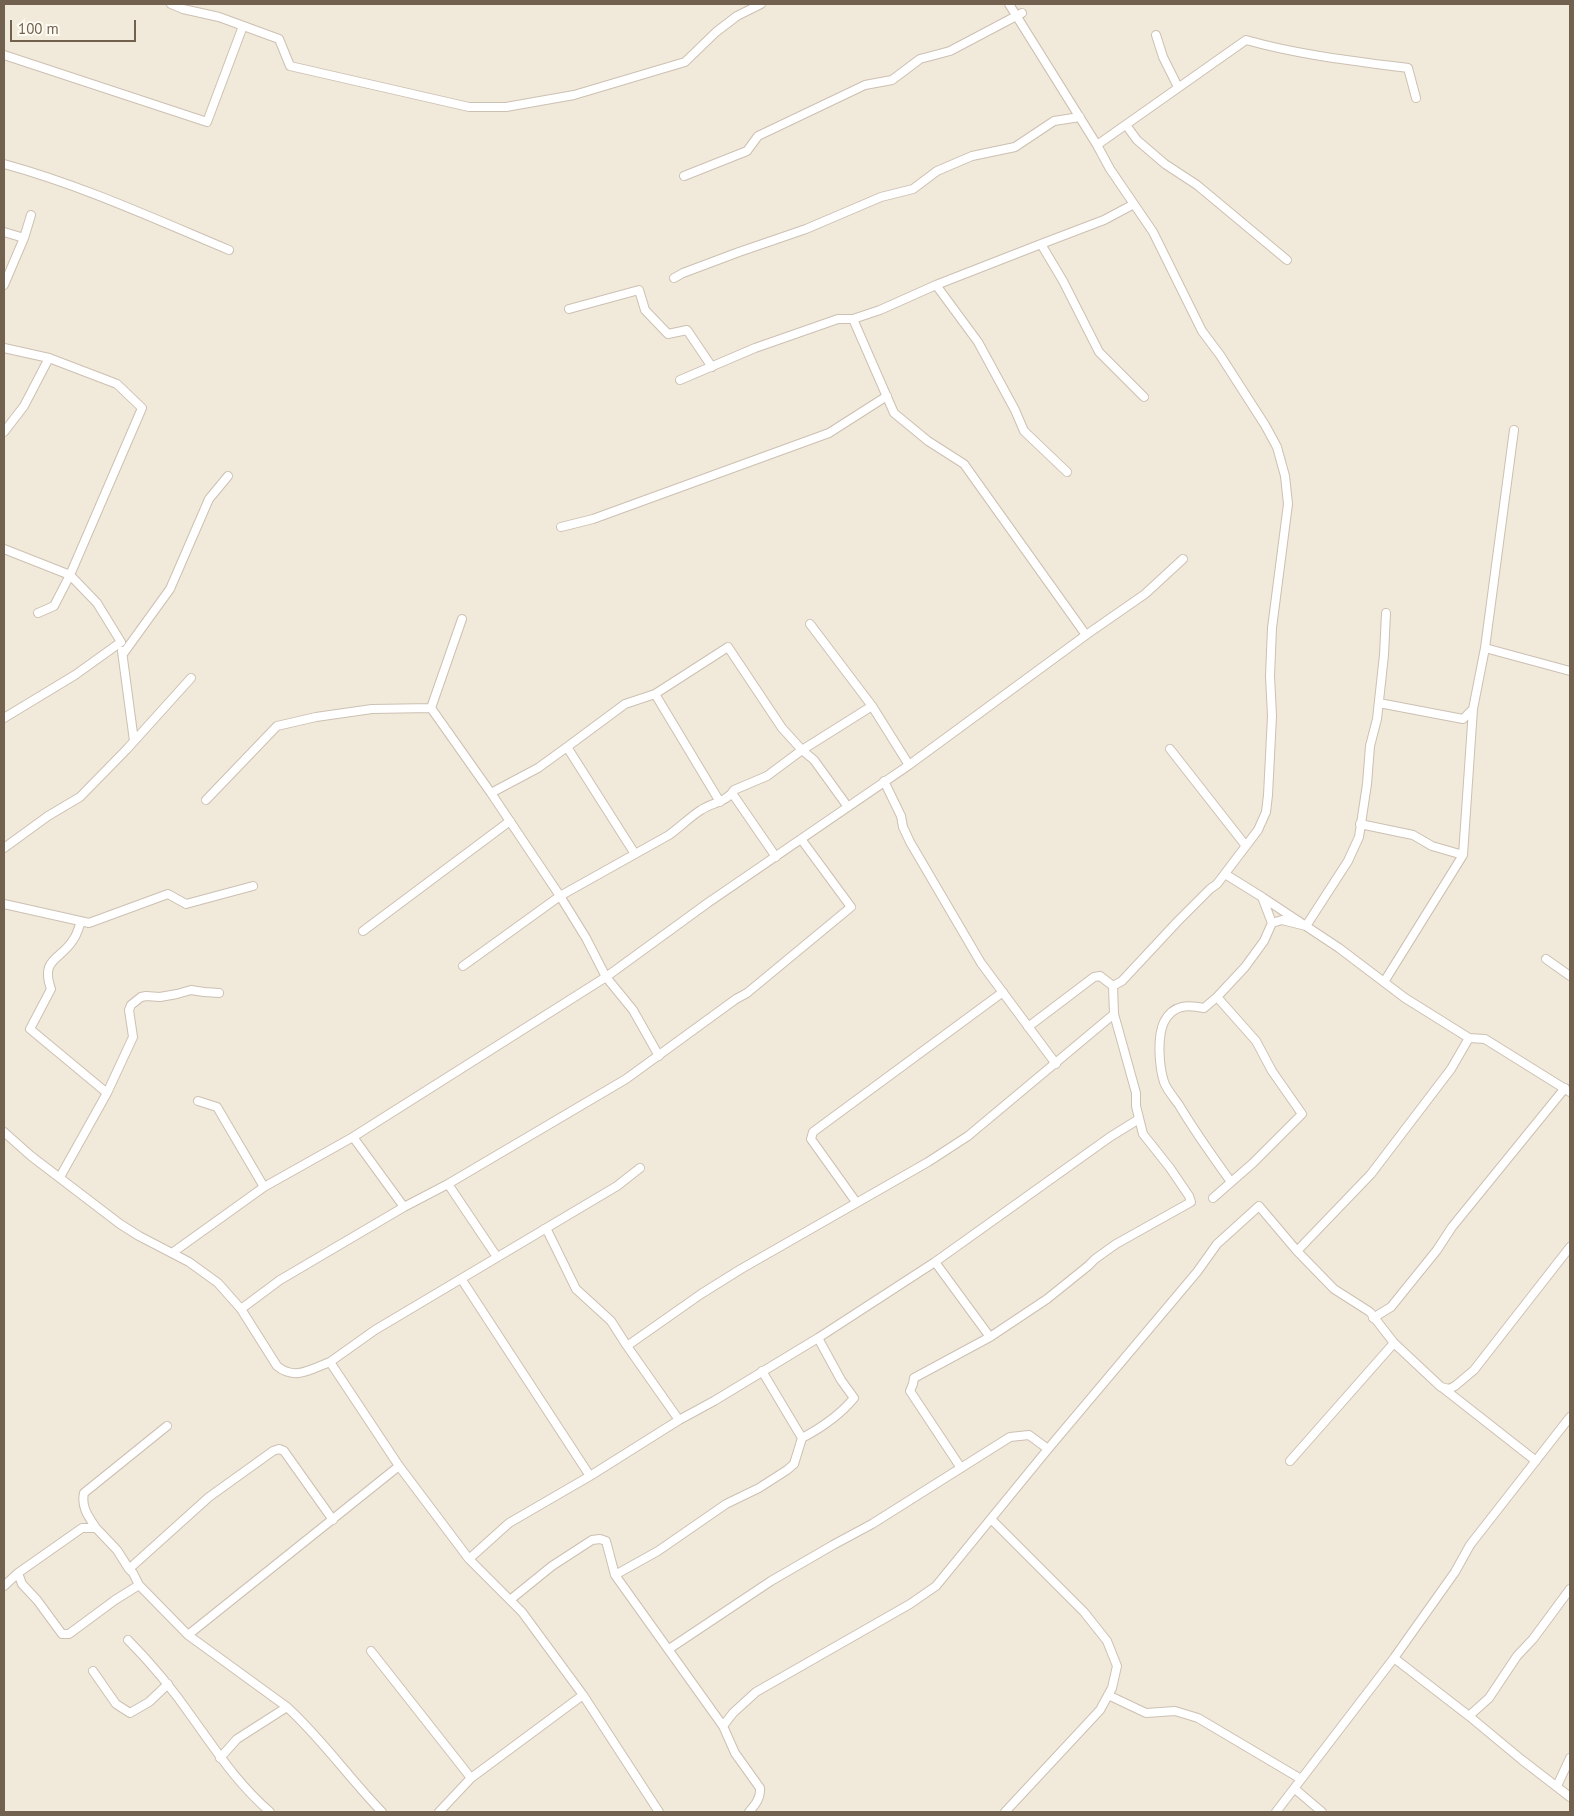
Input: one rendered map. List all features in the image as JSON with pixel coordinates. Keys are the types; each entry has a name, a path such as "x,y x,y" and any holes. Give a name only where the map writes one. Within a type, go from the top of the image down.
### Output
{"street":[{"path":"170,4 183,6 279,39 290,66 469,107 506,107 574,95 685,62 716,32 737,16 761,4"},
{"path":"1009,4 1019,14 1110,169 1153,232 1202,331 1220,355 1265,425 1277,447 1285,476 1288,504 1272,628 1270,676 1272,716 1266,812 1258,830 1217,884 1178,921 1122,981 1113,986"},
{"path":"684,176 746,151 758,136 865,85 892,80 920,59 950,51 1019,14"},
{"path":"4,55 207,122 243,26"},
{"path":"1156,35 1178,87"},
{"path":"1097,144 1246,40 1282,50 1408,68 1416,98"},
{"path":"674,278 683,272 806,229 881,197 913,189 937,171 972,156 1015,147 1054,121 1080,117"},
{"path":"1126,125 1137,140 1165,164 1198,185 1287,260"},
{"path":"4,164 36,173 104,198 229,250"},
{"path":"680,380 755,348 838,319 853,319 880,310 936,285 1104,220 1134,204"},
{"path":"4,285 24,238 31,215"},
{"path":"4,232 24,238"},
{"path":"1041,244 1063,281 1099,352 1144,396"},
{"path":"936,285 978,342 1015,410 1024,432 1067,472"},
{"path":"569,309 638,290 645,310 668,334 687,330 712,367"},
{"path":"853,319 894,413 928,440 964,464 1086,635"},
{"path":"4,348 49,358 117,384 142,408 70,575 54,606 38,613"},
{"path":"4,432 24,406 49,358"},
{"path":"561,527 593,519 829,433 887,396"},
{"path":"1384,982 1463,855 1473,710 1484,648 1514,430"},
{"path":"123,654 170,590 209,499 228,476"},
{"path":"4,549 70,575 97,603 121,642 134,741"},
{"path":"172,1253 264,1187 353,1137 606,977 709,902 909,765 1145,594 1183,559"},
{"path":"1306,926 1348,861 1359,837 1367,784 1370,746 1379,703 1386,613"},
{"path":"431,708 462,619"},
{"path":"810,624 872,706 909,765"},
{"path":"4,718 75,675 121,642"},
{"path":"491,793 538,768 625,704 655,694 728,647 782,728 814,760 848,806"},
{"path":"1484,648 1570,671"},
{"path":"4,848 48,816 80,797 191,678"},
{"path":"655,694 720,802"},
{"path":"1379,703 1464,719 1473,710"},
{"path":"463,966 560,896 669,835 701,810 720,802 734,790 767,776 802,750 872,706"},
{"path":"431,708 560,896 586,938 606,977 633,1010 659,1056"},
{"path":"206,800 277,726 316,717 372,709 431,708"},
{"path":"567,747 636,854"},
{"path":"1170,749 1246,846"},
{"path":"884,781 901,816 903,827 910,842 981,963 1056,1064"},
{"path":"732,793 776,857"},
{"path":"363,931 510,821"},
{"path":"1360,824 1413,835 1432,846 1463,855"},
{"path":"241,1309 280,1280 626,1079 747,993 852,907 801,839"},
{"path":"1225,874 1306,926 1405,998 1469,1038 1485,1039 1567,1090 1452,1227 1437,1250 1392,1307 1373,1318"},
{"path":"4,904 88,923 168,894 186,904 253,886"},
{"path":"1231,1182 1199,1138 1165,1083 1158,1050 1162,1037 1162,1028 1166,1019 1174,1011 1186,1004 1204,1008 1217,997 1245,966 1264,940 1272,922 1262,897"},
{"path":"1272,922 1282,920 1306,926"},
{"path":"81,922 73,941 51,961 47,979 51,990 30,1029 107,1093"},
{"path":"1546,959 1570,976"},
{"path":"1028,1027 1094,977 1100,976 1113,986"},
{"path":"961,1468 910,1391 916,1376 990,1336 1047,1299 1088,1266 1095,1258 1116,1244 1191,1202 1170,1168 1143,1134 1136,1093 1114,1014 1113,986"},
{"path":"60,1177 107,1093 133,1037 129,1010 136,1000 146,996 160,997 192,990 219,993"},
{"path":"856,1202 811,1139 813,1132 1003,992"},
{"path":"1213,1198 1253,1163 1302,1114 1272,1071 1256,1041 1217,997"},
{"path":"627,1346 741,1269 807,1233 856,1202 928,1162 968,1136 1114,1014"},
{"path":"1298,1251 1371,1174 1451,1069 1469,1038"},
{"path":"198,1101 217,1107 264,1187"},
{"path":"469,1559 509,1523 818,1338 935,1262 1110,1137 1139,1119"},
{"path":"4,1132 31,1156 120,1224 205,1272 218,1283 241,1309 277,1366 282,1371 291,1374 299,1374 330,1362 375,1330 462,1280 497,1257 617,1186 640,1168"},
{"path":"353,1137 404,1207"},
{"path":"448,1184 497,1257"},
{"path":"723,1726 733,1713 756,1692 910,1604 936,1586 1197,1272 1217,1244 1259,1206 1334,1290 1370,1312 1394,1343 1441,1387 1536,1461"},
{"path":"544,1229 548,1232 576,1289 611,1321 679,1420"},
{"path":"1441,1387 1449,1389 1455,1386 1474,1370 1570,1247"},
{"path":"935,1262 990,1336"},
{"path":"462,1280 590,1476"},
{"path":"615,1575 658,1551 726,1504 758,1488 787,1470 794,1464 802,1438 817,1430 848,1406 854,1398 841,1380 818,1338"},
{"path":"1290,1462 1394,1343"},
{"path":"330,1362 399,1466 469,1559 522,1612 583,1695 659,1812"},
{"path":"762,1371 802,1438"},
{"path":"1276,1812 1295,1789 1300,1778 1394,1658 1455,1572 1470,1545 1570,1418"},
{"path":"167,1426 84,1493 82,1502 87,1515 96,1528 117,1550 139,1584 188,1635 287,1707 330,1751 357,1787 382,1812"},
{"path":"669,1649 771,1581 872,1524 1010,1437 1029,1435 1048,1449"},
{"path":"129,1570 210,1497 273,1451 279,1449 284,1451 333,1520"},
{"path":"188,1635 399,1466"},
{"path":"991,1518 1084,1612 1107,1641 1117,1666 1112,1688 1100,1710 1005,1812"},
{"path":"4,1586 18,1573 82,1528 96,1528"},
{"path":"510,1600 552,1566 592,1540 600,1539 606,1541 615,1575 723,1726 735,1752 760,1788 761,1794 758,1801 749,1812"},
{"path":"18,1573 22,1584 37,1600 62,1634 69,1634 139,1584"},
{"path":"1469,1716 1490,1698 1517,1656 1533,1639 1570,1589"},
{"path":"128,1640 168,1684 237,1781 270,1812"},
{"path":"371,1651 471,1778"},
{"path":"1394,1658 1570,1797"},
{"path":"92,1671 116,1704 130,1713 149,1702 168,1684"},
{"path":"439,1812 471,1778 583,1695"},
{"path":"1108,1695 1146,1713 1175,1711 1198,1718 1300,1778"},
{"path":"220,1758 237,1739 287,1707"},
{"path":"1556,1786 1570,1758"},
{"path":"1295,1789 1322,1812"}],"shaded area":[{"path":"4,4 1570,4 1570,1812 4,1812"}]}
